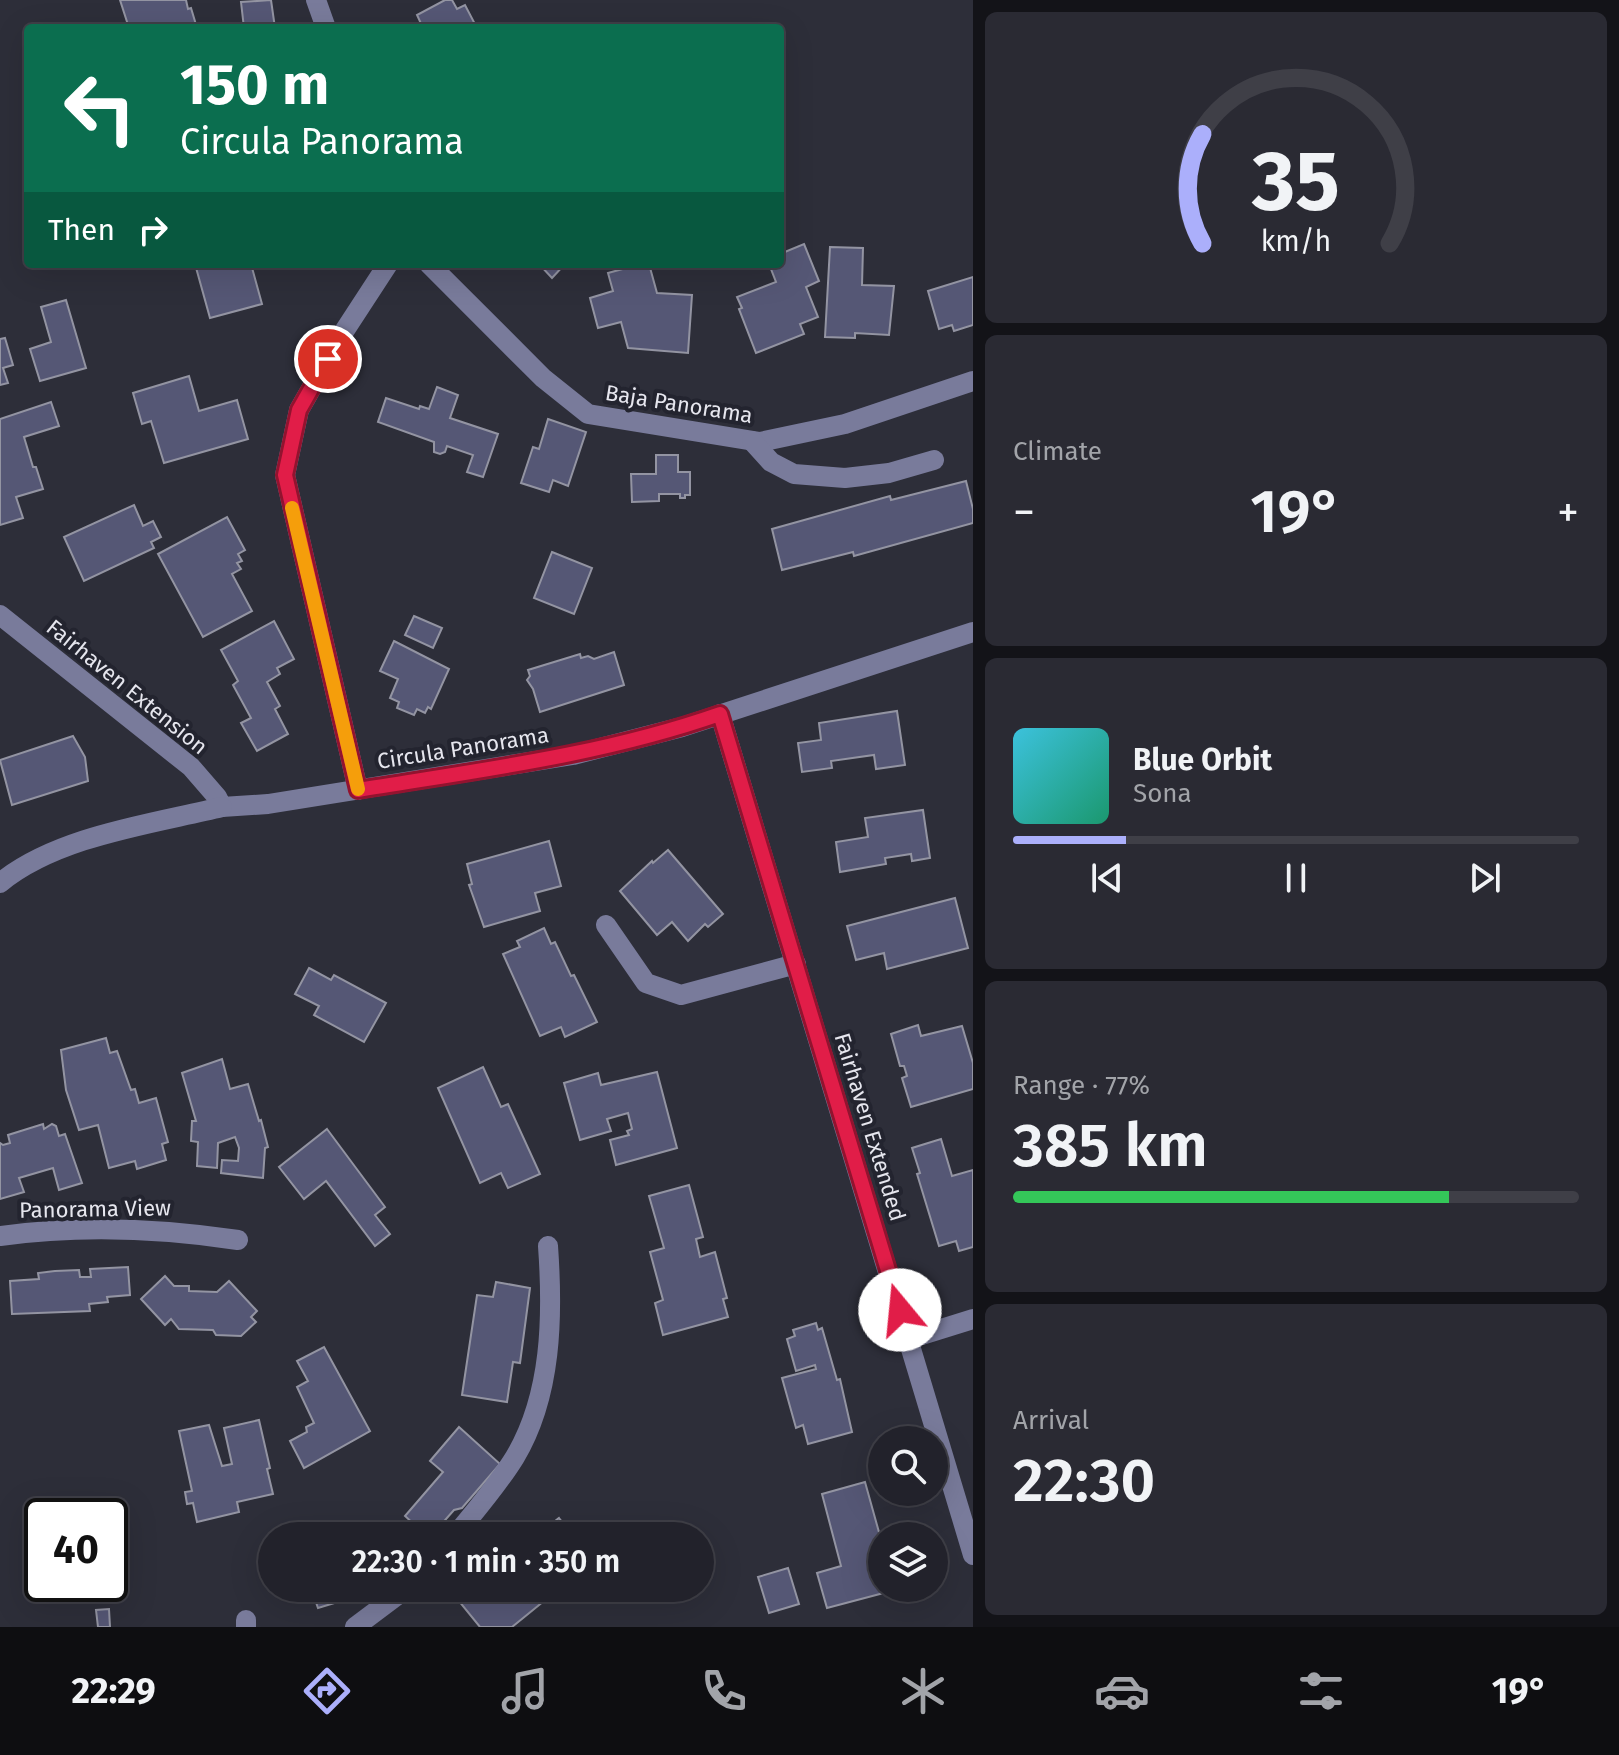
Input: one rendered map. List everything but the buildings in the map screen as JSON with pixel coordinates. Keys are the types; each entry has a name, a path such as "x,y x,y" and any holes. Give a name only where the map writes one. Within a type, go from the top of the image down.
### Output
{"street":[{"path":"316,0 325,24"},
{"name":"Circula Panorama","path":"385,268 343,333 299,410 285,475 358,790 573,755 682,727 973,632"},
{"name":"Baja Panorama","path":"433,268 543,378 588,414 760,442 845,424 973,381"},
{"path":"752,441 771,462 794,474 845,478 889,473 934,460"},
{"name":"Fairhaven Extension","path":"0,615 191,767 222,807"},
{"name":"Fairhaven Extended","path":"720,714 973,1555"},
{"path":"0,883 17,869 79,842 222,807 268,804 358,790"},
{"path":"606,925 646,983 681,995 796,964"},
{"name":"Panorama View","path":"0,1236 131,1229 180,1231 238,1240"},
{"path":"466,1522 515,1457 540,1399 552,1303 548,1246"},
{"path":"909,1339 973,1319"},
{"path":"355,1627 388,1602"}],"slow traffic":[{"path":"292,508 358,789"}],"route":[{"path":"328,359 299,410 285,475 358,790 573,755 720,714 900,1310"}]}
